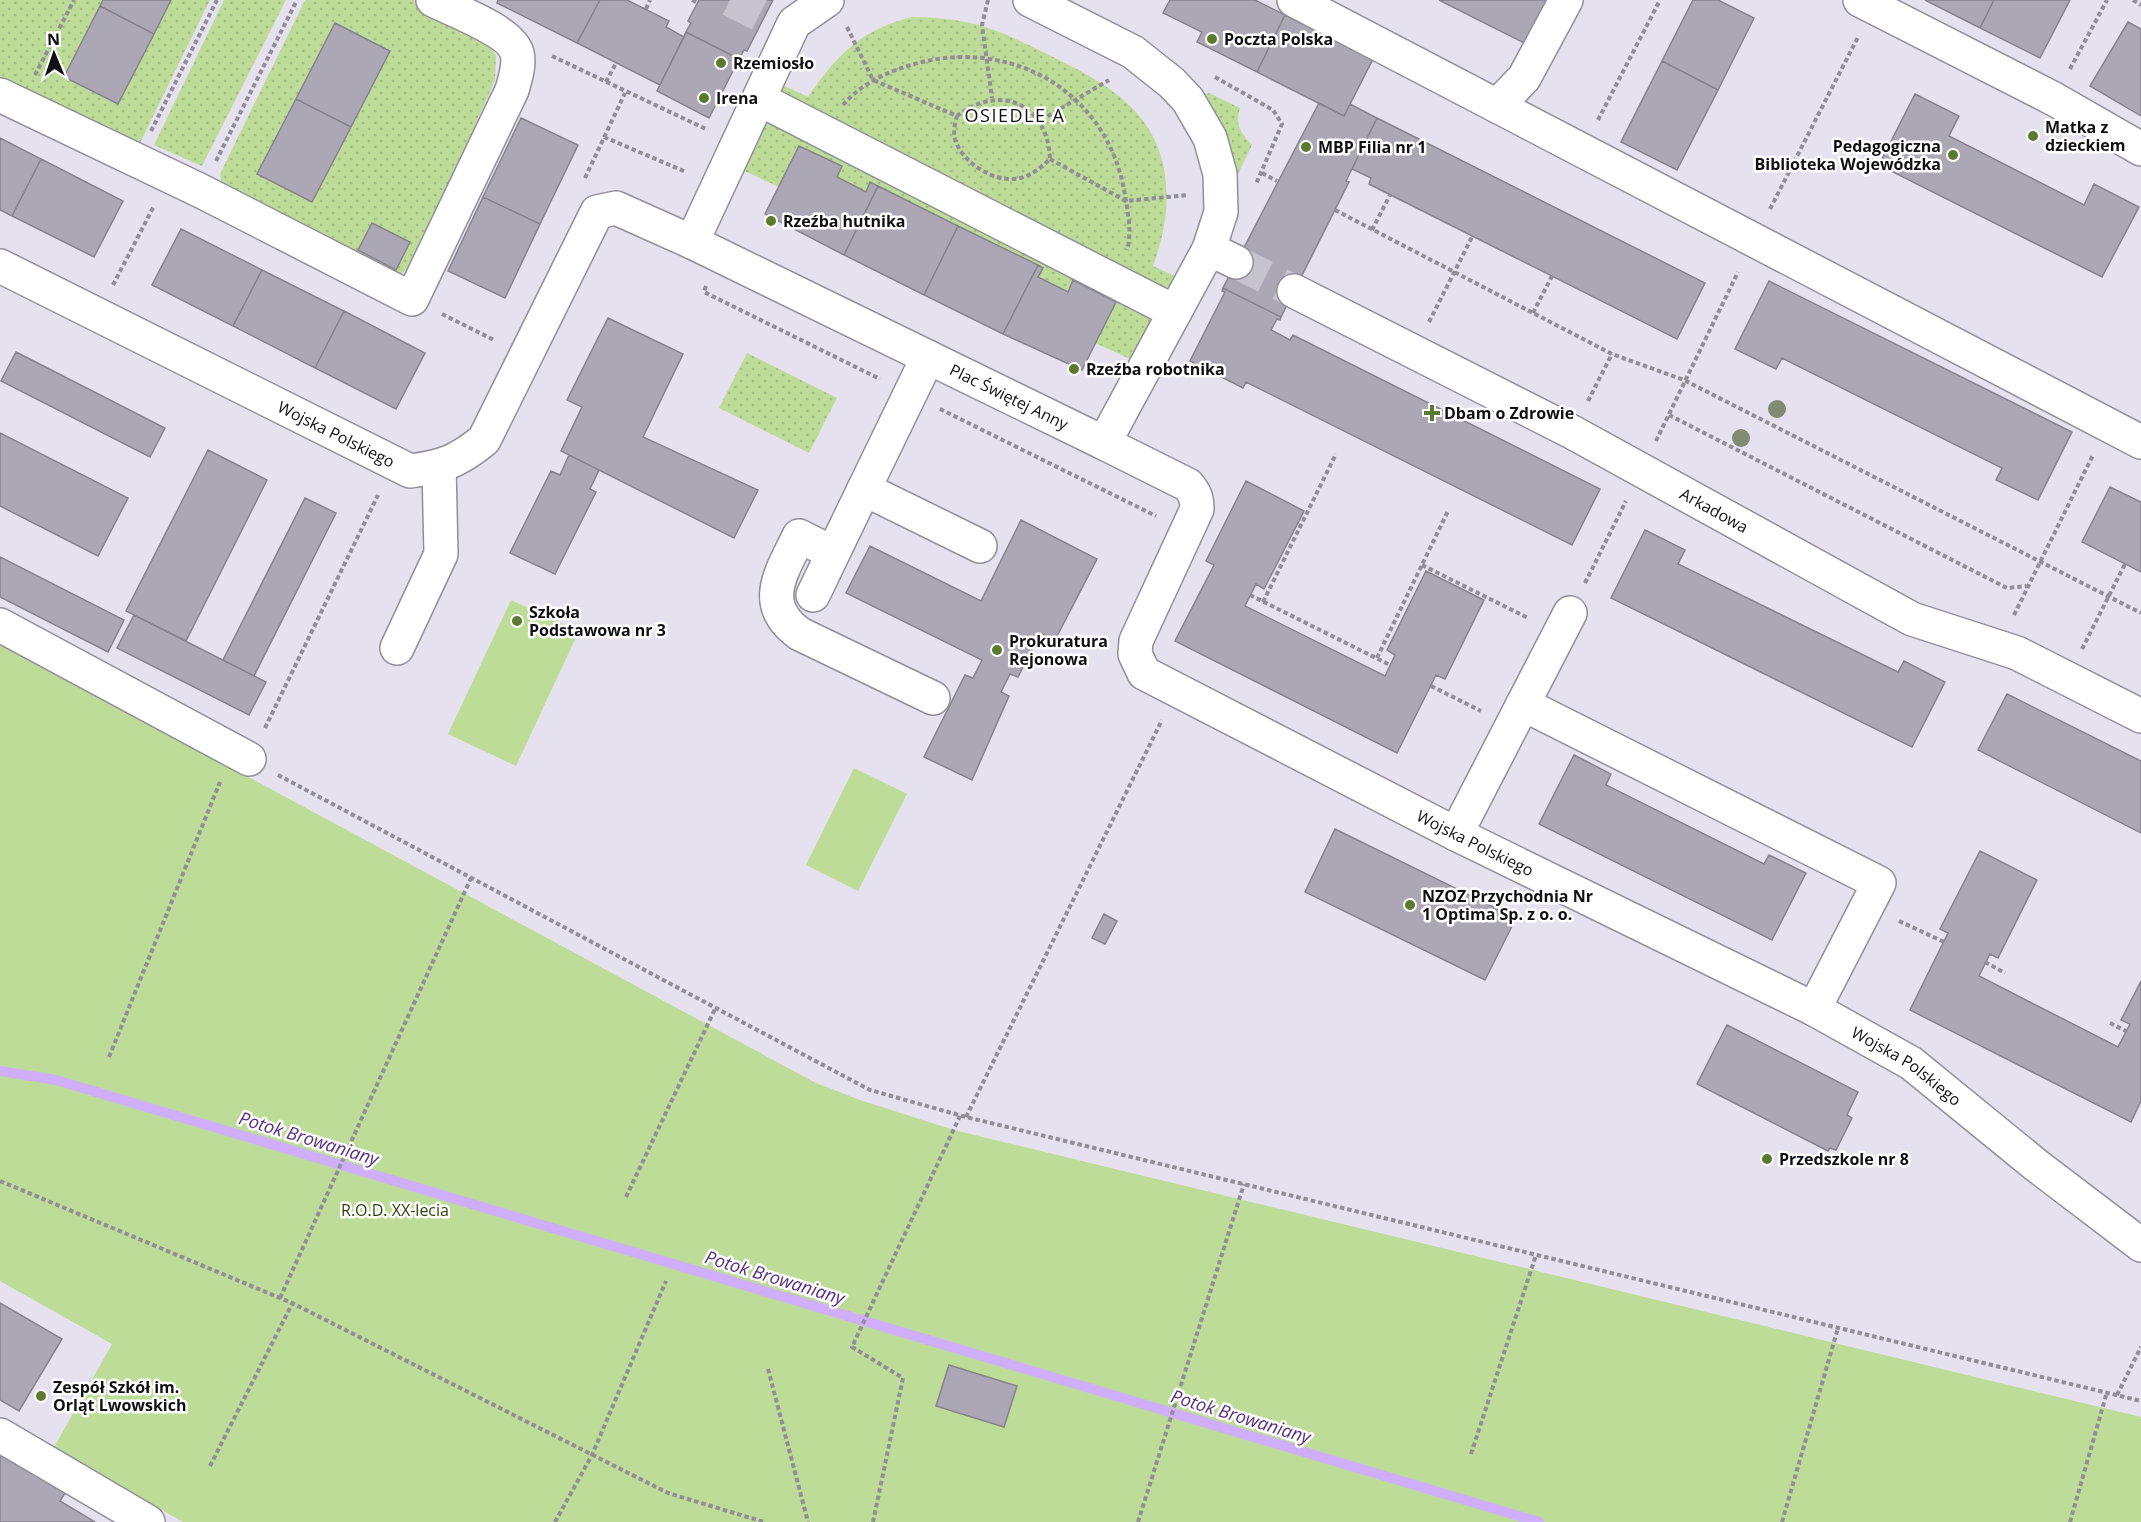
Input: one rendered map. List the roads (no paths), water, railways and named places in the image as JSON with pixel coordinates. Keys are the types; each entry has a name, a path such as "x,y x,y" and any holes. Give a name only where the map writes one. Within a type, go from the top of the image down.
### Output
{"street":[{"path":"10,100 201,191 412,299 512,90 517,68 517,53 509,39 432,0"},
{"path":"1030,0 1069,9 1133,52 1188,100 1210,138 1220,174 1222,256 1175,312 1104,443"},
{"path":"1294,0 2141,442"},
{"path":"1497,106 1524,78 1566,0"},
{"path":"1867,3 2054,99 2141,149"},
{"path":"397,648 441,554 425,469 463,457 483,440 597,212 616,208 692,242 759,99 777,23 794,23 835,10"},
{"path":"759,99 1175,312"},
{"name":"Plac Świętej Anny","path":"692,242 1104,443"},
{"name":"Wojska Polskiego","path":"2,271 425,469"},
{"name":"Arkadowa","path":"1294,291 1572,432 1912,619 1999,647 2141,716"},
{"path":"813,595 928,357"},
{"name":"Wojska Polskiego","path":"1104,443 1188,485 1195,492 1197,509 1136,640 1135,654 1144,673 1456,834 1814,1009 1911,1063 2036,1165 2141,1245"},
{"path":"864,489 980,546"},
{"path":"833,553 799,536 777,583 776,598 780,612 788,625 800,634 933,698"},
{"path":"1456,834 1565,624"},
{"path":"0,625 241,755"},
{"path":"1518,715 1879,883 1814,1009"},
{"path":"0,1435 148,1522"}],"waterway":[{"name":"Potok Browaniany","path":"0,1071 56,1080 1539,1522"}],"tunnel":[{"path":"730,0 764,17"},
{"path":"1236,262 1294,291"}],"place":[{"name":"Poczta Polska","path":"1212,39"},
{"name":"Rzemiosło","path":"721,63"},
{"name":"Irena","path":"704,98"},
{"name":"Matka z dzieckiem","path":"2033,136"},
{"name":"MBP Filia nr 1","path":"1306,147"},
{"name":"Pedagogiczna Biblioteka Wojewódzka","path":"1953,155"},
{"name":"Rzeźba hutnika","path":"771,221"},
{"name":"Rzeźba robotnika","path":"1074,369"},
{"name":"Dbam o Zdrowie","path":"1432,413"},
{"name":"Szkoła Podstawowa nr 3","path":"517,621"},
{"name":"Prokuratura Rejonowa","path":"997,650"},
{"name":"NZOZ Przychodnia Nr 1 Optima Sp. z o. o.","path":"1410,905"},
{"name":"Przedszkole nr 8","path":"1767,1159"},
{"name":"Zespół Szkół im. Orląt Lwowskich","path":"41,1396"}],"district":[{"name":"OSIEDLE A","path":"1015,115"}],"park label":[{"name":"R.O.D. XX-lecia","path":"395,1210"}]}
